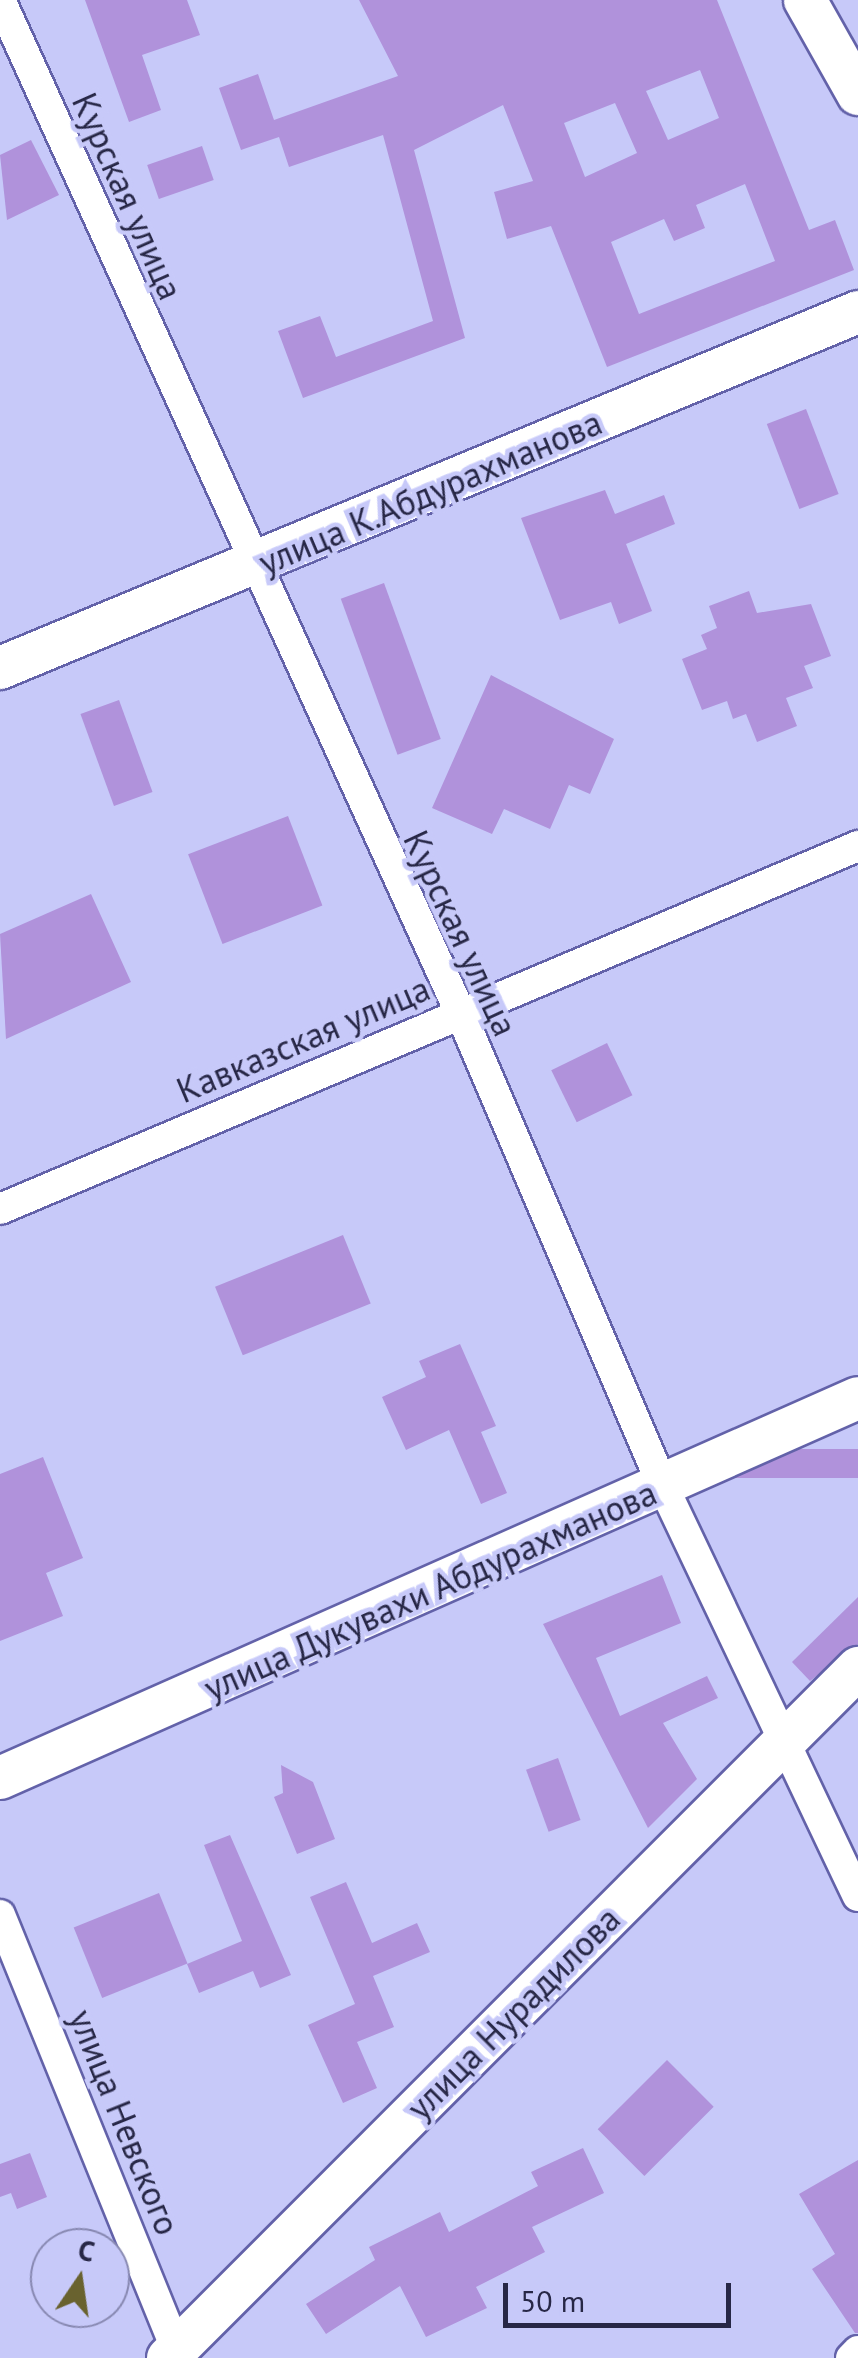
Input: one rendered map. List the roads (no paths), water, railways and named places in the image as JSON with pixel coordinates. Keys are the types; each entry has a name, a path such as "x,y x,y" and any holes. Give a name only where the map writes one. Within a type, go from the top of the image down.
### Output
{"street":[{"name":"Курская улица","path":"0,0 253,568 460,1012 662,1484 788,1737 858,1896"},
{"path":"804,0 858,94"},
{"name":"улица К.Абдурахманова","path":"0,668 253,568 858,312"},
{"name":"Кавказская улица","path":"0,1209 858,846"},
{"name":"улица Дукувахи Абдурахманова","path":"0,1778 304,1651 662,1484 858,1398"},
{"name":"улица Нурадилова","path":"175,2355 858,1668"},
{"name":"улица Невского","path":"0,1915 175,2355"},
{"path":"851,2358 858,2351"}]}
